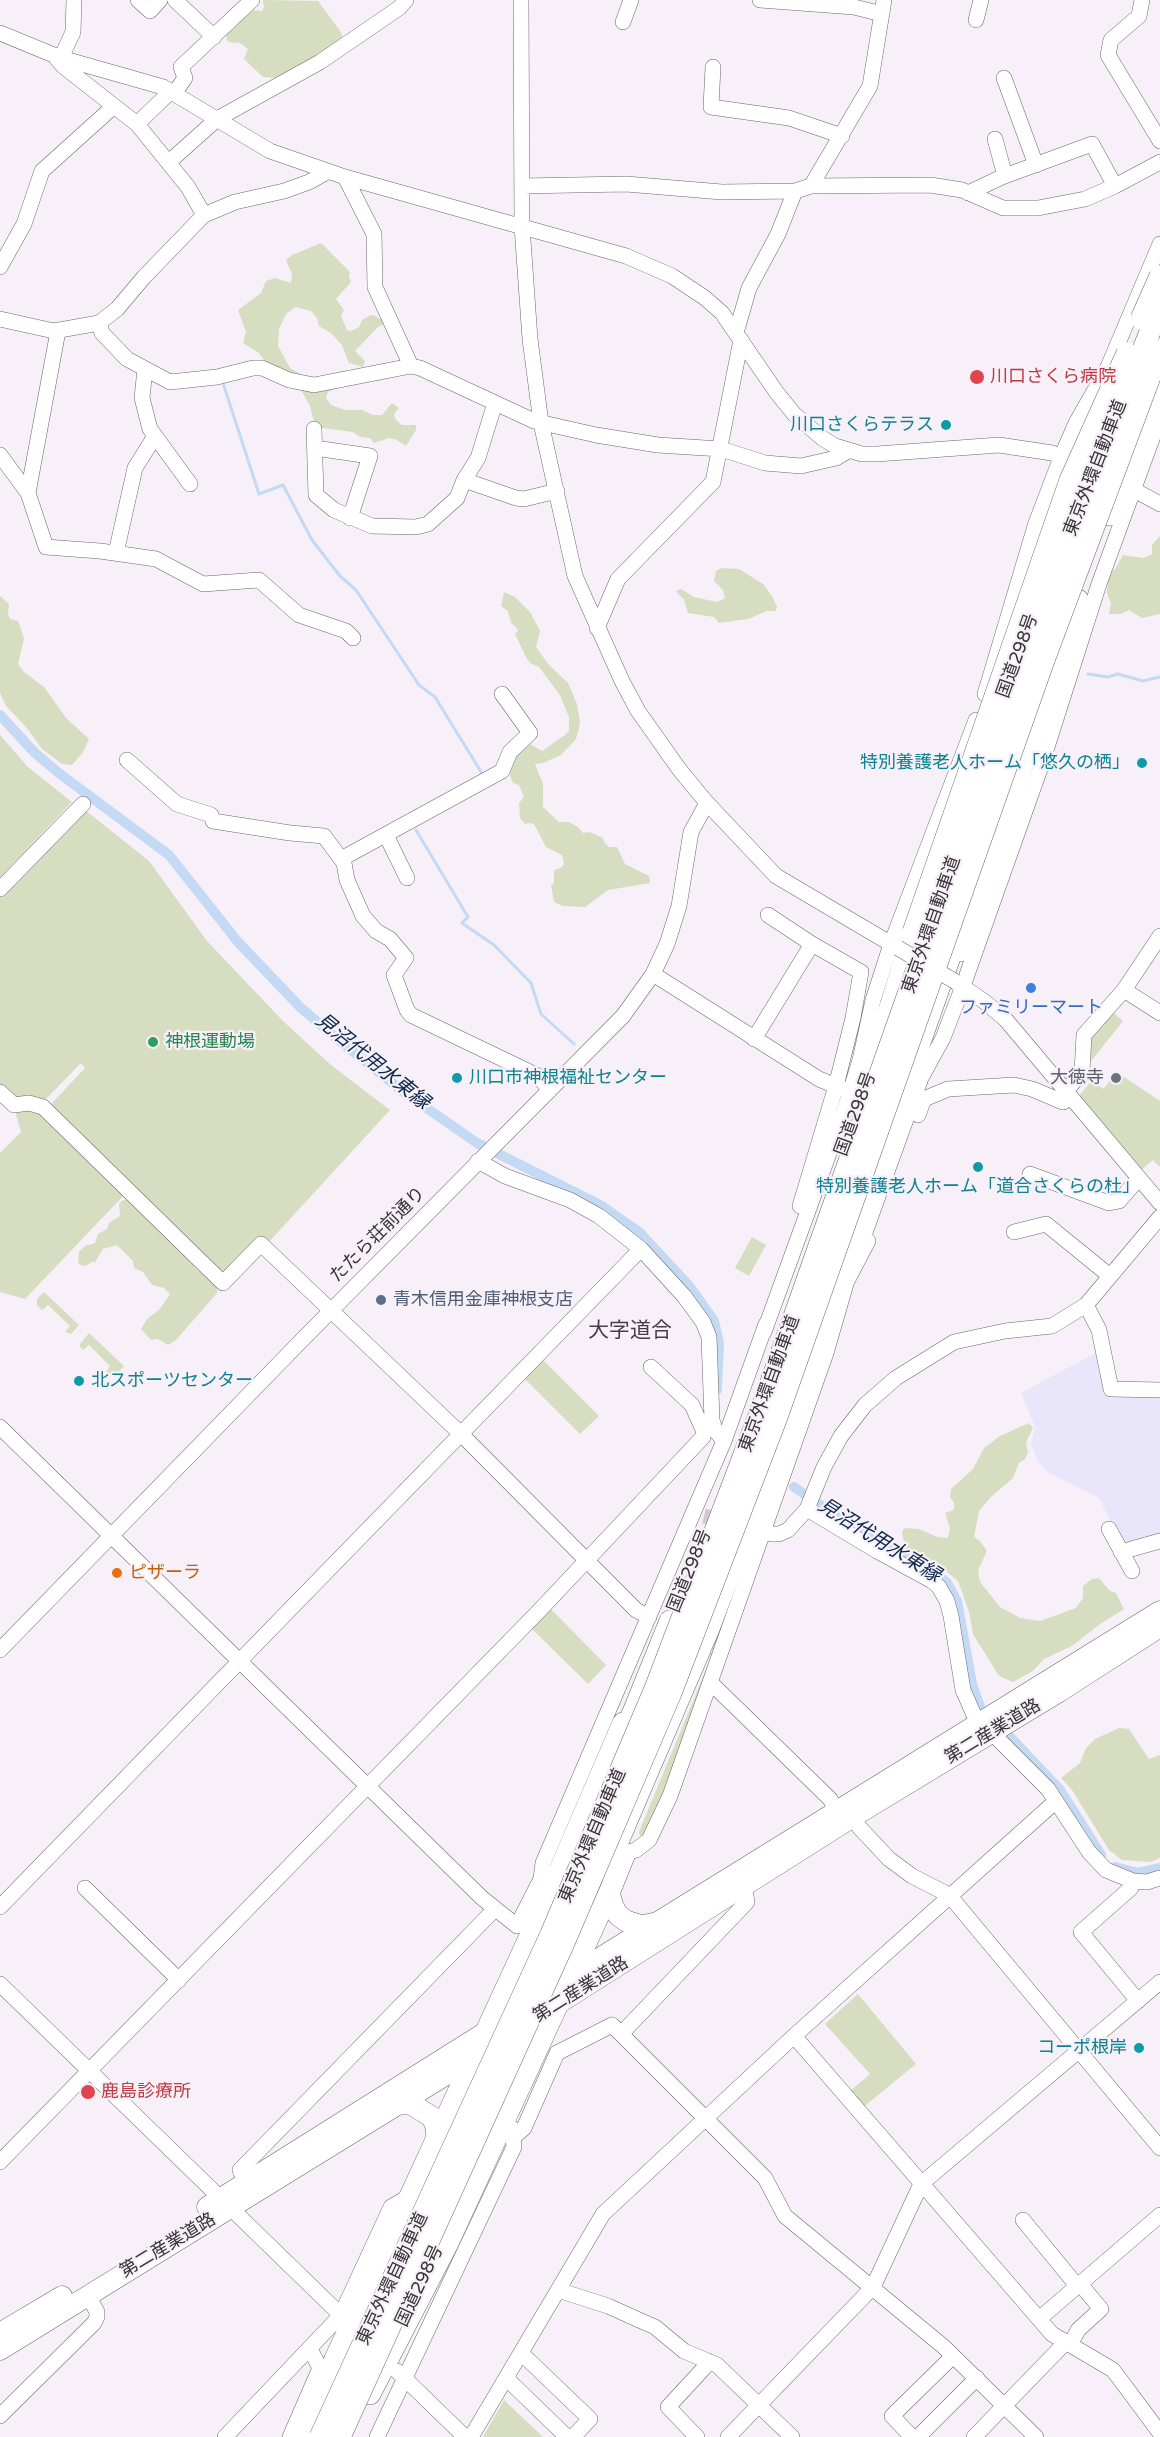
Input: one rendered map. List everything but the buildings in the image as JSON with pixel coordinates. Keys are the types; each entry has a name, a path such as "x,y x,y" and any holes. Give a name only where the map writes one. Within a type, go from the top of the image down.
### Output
{"highway":[{"path":"870,1072 913,932 1070,480 1156,271"},
{"name":"国道298号","path":"540,1934 589,1821 671,1617 752,1406 1030,621 1160,289"},
{"name":"東京外環自動車道","path":"320,2437 550,1936 664,1666 761,1410 1066,547 1160,306"},
{"name":"東京外環自動車道","path":"340,2437 564,1943 679,1672 777,1417 1042,663 1155,381 1160,350"},
{"path":"916,1095 957,960 1121,472 1155,381"},
{"name":"国道298号","path":"583,1921 708,1631 787,1422 916,1095 1063,628 1155,381"},
{"path":"306,2437 442,2137 544,1888 671,1617"},
{"path":"370,2394 447,2245 609,1893 687,1698 708,1631"},
{"path":"609,1893 613,1906 626,1921 642,1926 656,1923"},
{"path":"399,2104 411,2104 432,2117 442,2137"},
{"name":"国道298号","path":"350,2437 488,2135"},
{"path":"306,2437 335,2359 412,2194 442,2137"}],"main road":[{"path":"1031,1690 1064,1662 1160,1598"},
{"name":"第二産業道路","path":"987,1727 1031,1690 1160,1611"},
{"name":"第二産業道路","path":"0,2350 88,2295 225,2203 246,2182 656,1923 845,1814 987,1727 1059,1692 1160,1627"},
{"path":"1059,1692 1082,1685 1160,1640"},
{"name":"第二産業道路","path":"0,2333 399,2104 474,2058 744,1886 845,1814"}],"street":[{"path":"58,57 73,32 74,0"},
{"path":"138,0 150,11 160,0"},
{"path":"175,0 213,38"},
{"path":"137,124 173,92 185,78 181,67 252,0"},
{"path":"169,162 217,119 320,62 399,8 406,0"},
{"path":"521,0 522,226 530,339 541,423 575,576 597,628 638,711 679,769 707,803 777,876 959,984 1007,1021 1160,1203"},
{"path":"623,22 631,0"},
{"path":"760,0 854,8 883,7 870,86 811,186"},
{"path":"976,20 981,0"},
{"path":"1141,0 1139,16 1111,40 1108,55 1160,141"},
{"path":"0,33 58,57 152,83 173,92 270,151 327,172 626,256 672,276 713,305 739,336 794,414 822,438 848,451 877,454 999,445 1062,456 1160,504"},
{"path":"58,57 63,66 137,124 188,187 204,215"},
{"path":"713,67 711,107 789,118 842,136"},
{"path":"1004,78 1036,165"},
{"path":"0,267 24,224 42,171 113,106"},
{"path":"995,139 1005,176"},
{"path":"968,193 1005,176 1092,144 1115,186"},
{"path":"522,186 626,184 722,192 795,191 811,186 930,185 962,190 1003,208 1038,208 1085,199 1160,162"},
{"path":"0,319 42,330 58,331 99,322 117,309 144,277 204,215 235,202 284,192 327,172"},
{"path":"345,177 374,234 375,287 411,366"},
{"path":"597,628 618,579 713,482 722,449 739,336 749,288 778,234 795,191"},
{"path":"0,1427 368,1787 495,1909 518,1926 544,1888 543,1863 649,1617 698,1515 844,1112 860,1060 873,1000 895,946 986,691 1036,523 1076,423 1108,367 1156,271 1160,244"},
{"path":"1156,271 1160,289"},
{"path":"99,322 102,333 127,359 170,382 217,377 262,368 289,380 314,385 411,366 420,368 534,422 596,435 647,443 722,449 765,463 801,466 837,458 848,451"},
{"path":"28,493 58,331"},
{"path":"145,369 142,398 150,429 190,484"},
{"path":"314,429 316,495 334,510 350,518 372,525 416,527 428,524 457,498 464,480 478,458 495,403"},
{"path":"625,1852 636,1850 644,1844 653,1832 670,1796 711,1683 756,1529 826,1353 847,1281 921,1078 943,1038 959,984 1040,770 1129,487 1157,434 1160,417"},
{"path":"116,553 135,468 155,436"},
{"path":"315,448 370,456 350,518"},
{"path":"0,455 28,493 46,547 156,559 203,584 259,580 300,615 346,631 353,638"},
{"path":"464,480 524,499 557,491"},
{"path":"341,859 502,771 510,752 530,733 502,694"},
{"path":"127,760 177,804 211,815 213,821 324,836 344,863 347,880 363,916 376,931 390,939 406,958 394,975 407,1010 538,1076 550,1090"},
{"name":"たたら荘前通り","path":"0,1650 480,1159 614,1027 653,974 667,944 679,906 691,832 707,803"},
{"path":"0,889 83,804"},
{"path":"386,835 406,878"},
{"path":"764,1332 840,1088 861,972 768,915"},
{"path":"847,1281 864,1252 916,1095 948,1089 1014,1085 1032,1089 1063,1102 1082,1072 1084,1035 1124,990 1160,936"},
{"path":"754,1039 812,944"},
{"path":"653,974 819,1079 840,1088"},
{"path":"1124,990 1160,1013"},
{"path":"0,1092 14,1105 29,1103 43,1107 224,1283 261,1244 462,1435 636,1610 649,1617"},
{"path":"480,1159 498,1173 570,1200 598,1216 641,1249 684,1296 703,1322 709,1337 712,1420 715,1430 724,1441"},
{"path":"1030,1174 1109,1203 1119,1201 1139,1178"},
{"path":"756,1529 779,1534 788,1530 807,1509 824,1467 841,1436 865,1405 896,1378 954,1342 1005,1331 1052,1326 1086,1305 1160,1217"},
{"path":"1014,1232 1046,1224 1110,1276"},
{"path":"0,1907 641,1249"},
{"path":"1086,1305 1099,1330 1111,1389 1160,1390"},
{"path":"0,2162 368,1787 703,1437 704,1431 692,1405 651,1367"},
{"path":"807,1509 877,1551 922,1574 939,1587 951,1616 963,1690 969,1707 1041,1782 1098,1863 1119,1877 1133,1881 1147,1882 1160,1878"},
{"path":"1109,1530 1132,1571"},
{"path":"1121,1552 1160,1541"},
{"path":"711,1683 890,1859 912,1876 949,1895 1160,2148"},
{"path":"471,2437 603,2214 794,2036 1056,1801"},
{"path":"1133,1881 1131,1888 1081,1932 1138,2001"},
{"path":"514,2137 524,2128 557,2053 617,2030 747,1902 744,1886"},
{"path":"86,1888 179,1980"},
{"path":"246,2182 240,2170 495,1909"},
{"path":"728,2437 873,2287 921,2184 1160,1982"},
{"path":"0,1984 344,2318"},
{"path":"617,2030 765,2178 785,2216 953,2356 1036,2437"},
{"path":"794,2036 1052,2334 1113,2370 1160,2433"},
{"path":"376,2437 401,2375 514,2147 508,2110"},
{"path":"225,2437 310,2349 344,2318 391,2207 412,2194"},
{"path":"1039,2319 1160,2215"},
{"path":"975,2437 1101,2309 1023,2220"},
{"path":"558,2290 608,2306 655,2327 684,2351 717,2365 792,2437"},
{"path":"0,2416 94,2323 97,2312 88,2295"},
{"path":"290,2437 320,2368 310,2349"},
{"path":"521,2353 590,2419 573,2437"},
{"path":"912,2437 892,2416 953,2356"},
{"path":"697,2437 668,2407 708,2361"},
{"path":"401,2375 465,2437"},
{"path":"506,2378 567,2437"},
{"path":"918,2437 977,2378"}],"shaded area":[{"path":"1097,1352 1106,1394 1160,1394 1160,1537 1124,1548 1099,1498 1047,1472 1037,1460 1031,1444 1035,1427 1021,1393"}],"green space":[{"path":"263,0 318,1 341,32 343,40 277,78 263,77 244,59 248,49 240,43 228,42 225,33 251,10 262,11"},
{"path":"321,243 350,272 351,282 336,299 344,310 341,316 347,330 351,331 359,327 362,320 371,315 386,323 378,327 355,351 365,361 363,367 349,363 342,345 331,333 319,326 317,318 311,311 295,307 286,314 279,329 278,346 290,368 304,376 317,378 337,388 328,392 326,398 331,405 345,410 362,410 373,415 382,415 392,403 399,408 394,414 396,420 402,425 416,425 416,430 406,446 389,438 374,443 370,438 360,437 353,432 315,427 310,406 300,388 268,365 259,353 243,343 246,332 238,310 261,293 266,281 275,278 291,283 292,274 286,260 292,255"},
{"path":"1160,536 1160,614 1142,618 1129,610 1121,614 1109,614 1111,604 1107,593 1108,575 1115,569 1123,555 1143,558 1152,554 1152,545"},
{"path":"722,568 739,569 763,584 777,607 775,611 767,611 748,619 719,623 714,617 688,613 684,600 676,591 681,589 694,597 717,602 725,598 723,590 714,581 716,571"},
{"path":"504,592 515,597 530,612 540,631 536,647 549,665 568,683 577,704 580,723 576,739 561,755 535,764 543,784 543,807 559,822 569,822 583,833 590,832 603,838 609,847 617,847 625,864 649,876 650,883 608,890 585,907 563,906 554,902 551,885 554,883 554,870 561,868 564,864 562,855 546,847 534,824 525,824 520,818 519,803 524,797 519,785 513,783 508,771 513,756 530,744 542,751 565,735 569,731 569,717 560,695 539,667 530,663 526,657 515,634 518,631 517,628 511,623 508,611 501,606"},
{"path":"0,596 9,604 10,619 18,621 24,638 18,664 24,672 44,687 67,719 89,739 83,752 72,765 62,764 42,749 26,727 6,706 0,693"},
{"path":"0,735 28,767 72,802 0,877"},
{"name":"神根運動場","path":"85,810 149,861 207,941 283,1021 331,1065 390,1110 267,1244 228,1271 220,1272 54,1110 52,1103 85,1068 81,1063 44,1101 11,1098 0,1088 0,896"},
{"path":"1110,1010 1123,1021 1092,1060 1088,1057 1091,1032"},
{"path":"1113,1077 1124,1077 1160,1101 1160,1167 1153,1160 1140,1171 1079,1096 1092,1080 1103,1089"},
{"path":"36,1108 125,1194 25,1299 0,1292 0,1153 21,1132 15,1111"},
{"path":"130,1199 189,1258 197,1270 217,1283 217,1293 176,1340 168,1345 158,1339 151,1340 141,1329 147,1319 160,1309 170,1294 164,1288 152,1285 143,1272 134,1268 133,1261 117,1245 103,1249 95,1262 83,1266 78,1263 79,1252 85,1246 95,1243 98,1234 107,1229 109,1223 120,1216 119,1204 123,1200"},
{"path":"752,1237 766,1245 749,1276 735,1268"},
{"path":"44,1292 79,1325 71,1334 65,1332 70,1326 48,1305 42,1310 37,1305 37,1299"},
{"path":"89,1333 124,1366 115,1376 106,1372 110,1366 89,1345 83,1350 80,1347"},
{"path":"542,1359 599,1416 580,1434 524,1378"},
{"path":"1029,1423 1033,1428 1026,1442 1028,1452 1025,1459 1019,1463 1013,1478 979,1511 974,1537 987,1551 978,1570 980,1582 1000,1607 1020,1618 1040,1621 1076,1608 1083,1598 1083,1586 1092,1579 1099,1578 1110,1591 1116,1593 1124,1609 1072,1646 1044,1659 1033,1671 1013,1682 999,1676 973,1634 969,1612 958,1581 937,1564 906,1549 902,1533 904,1528 919,1529 937,1537 948,1538 950,1528 945,1513 954,1510 954,1503 950,1497 951,1489 973,1469 984,1448 1000,1436"},
{"path":"752,1536 674,1774 647,1832 640,1836 639,1832 707,1667 741,1559"},
{"path":"549,1607 606,1665 588,1684 530,1627"},
{"path":"1119,1728 1129,1729 1149,1759 1160,1755 1160,1858 1151,1862 1122,1860 1109,1850 1072,1790 1061,1778 1080,1763 1086,1748 1095,1739"},
{"path":"858,1994 916,2064 861,2109 848,2093 870,2074 825,2024"},
{"path":"504,2400 543,2437 483,2437"}],"waterway":[{"path":"222,380 259,494 283,485 312,540 340,576 356,590 419,685 435,697 483,775"},
{"path":"1088,674 1108,677 1118,674 1143,681 1160,677"},
{"name":"見沼代用水東縁","path":"0,715 35,753 60,774 169,855 238,942 300,1007 336,1038 405,1093 477,1143 602,1206 639,1232 690,1287 714,1321 719,1343 717,1390"},
{"path":"416,830 468,917 462,923 494,945 531,983 541,1014 574,1044"},
{"name":"見沼代用水東縁","path":"794,1487 858,1531 938,1575 947,1583 957,1601 972,1684 980,1707"},
{"name":"見沼代用水東縁","path":"1010,1737 1060,1790 1101,1855"},
{"name":"見沼代用水東縁","path":"1115,1867 1138,1873 1160,1868"}],"tunnel":[{"path":"704,1516 729,1522"}],"place":[{"name":"川口さくら病院","path":"977,377"},
{"name":"川口さくらテラス","path":"946,425"},
{"name":"特別養護老人ホーム「悠久の栖」","path":"1142,763"},
{"name":"ファミリーマート","path":"1031,988"},
{"name":"神根運動場","path":"153,1042"},
{"name":"川口市神根福祉センター","path":"457,1078"},
{"name":"大徳寺","path":"1116,1078"},
{"name":"特別養護老人ホーム「道合さくらの杜」","path":"978,1167"},
{"name":"青木信用金庫神根支店","path":"381,1300"},
{"name":"北スポーツセンター","path":"79,1381"},
{"name":"ピザーラ","path":"117,1573"},
{"name":"コーポ根岸","path":"1139,2048"},
{"name":"鹿島診療所","path":"88,2092"}],"district":[{"name":"大字道合","path":"630,1331"}]}
